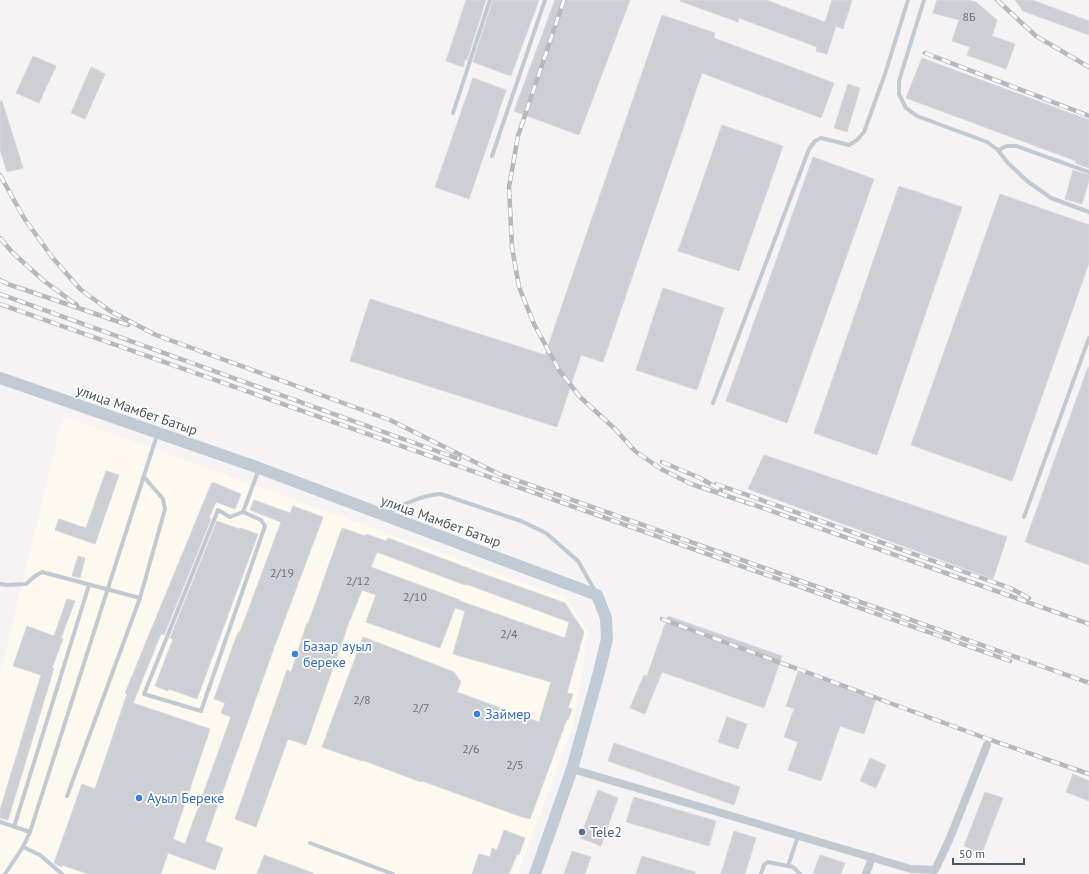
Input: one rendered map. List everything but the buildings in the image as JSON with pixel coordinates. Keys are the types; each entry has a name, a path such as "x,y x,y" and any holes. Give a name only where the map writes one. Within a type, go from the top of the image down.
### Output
{"main road":[{"name":"улица Мамбет Батыр","path":"0,378 259,468 597,595"},
{"path":"535,874 572,769 600,672 607,638 606,618 597,595"}],"street":[{"path":"572,769 911,869 935,870 950,838 988,745"},
{"path":"866,874 872,857"}],"lane":[{"path":"453,113 490,0"},
{"path":"492,156 545,0"},
{"path":"713,403 809,149 815,141 821,138 849,145 857,140 864,132 885,74 908,0"},
{"path":"924,0 899,81 899,94 906,108 916,116 987,142 998,150 1007,162 1027,181 1051,198 1089,212"},
{"path":"998,150 1007,146 1016,146 1089,172"},
{"path":"1024,517 1089,338"},
{"path":"5,874 23,847 30,832 158,433"},
{"path":"243,512 261,520 265,526 201,711 144,694 218,510 230,517 243,512 259,468"},
{"path":"68,796 140,598 165,510 163,499 144,477"},
{"path":"383,515 400,506 428,495 441,494 521,521 546,533 578,561 597,595"},
{"path":"0,584 26,584 42,572 140,598"},
{"path":"14,827 89,585"},
{"path":"0,822 30,832"},
{"path":"788,866 798,836"},
{"path":"310,843 393,874"},
{"path":"23,847 40,855 62,874"},
{"path":"761,874 764,865 768,862 793,867 800,874"}],"shaded area":[{"name":"Базар ауыл береке","path":"63,416 567,598 588,632 574,723 518,874 0,874 0,675"}],"railway":[{"path":"564,0 518,136 509,187 512,247 519,287 534,324 559,370 580,397 615,429 635,451 661,469 691,484 751,504"},
{"path":"997,0 1036,36 1089,67"},
{"path":"925,53 1089,116"},
{"path":"0,175 24,218 52,257 80,289 110,311 156,335 390,420 499,474 1089,683"},
{"path":"0,238 13,253 44,281 77,305"},
{"path":"0,280 128,325"},
{"path":"0,294 459,459"},
{"path":"0,304 1010,661"},
{"path":"662,462 700,478 721,490"},
{"path":"716,484 1010,588 1029,598"},
{"path":"746,502 1089,624"},
{"path":"662,619 985,738 1089,774"}],"place":[{"name":"Базар ауыл береке","path":"295,654"},
{"name":"Займер","path":"477,714"},
{"name":"Ауыл Береке","path":"139,798"},
{"name":"Tele2","path":"582,832"}]}
